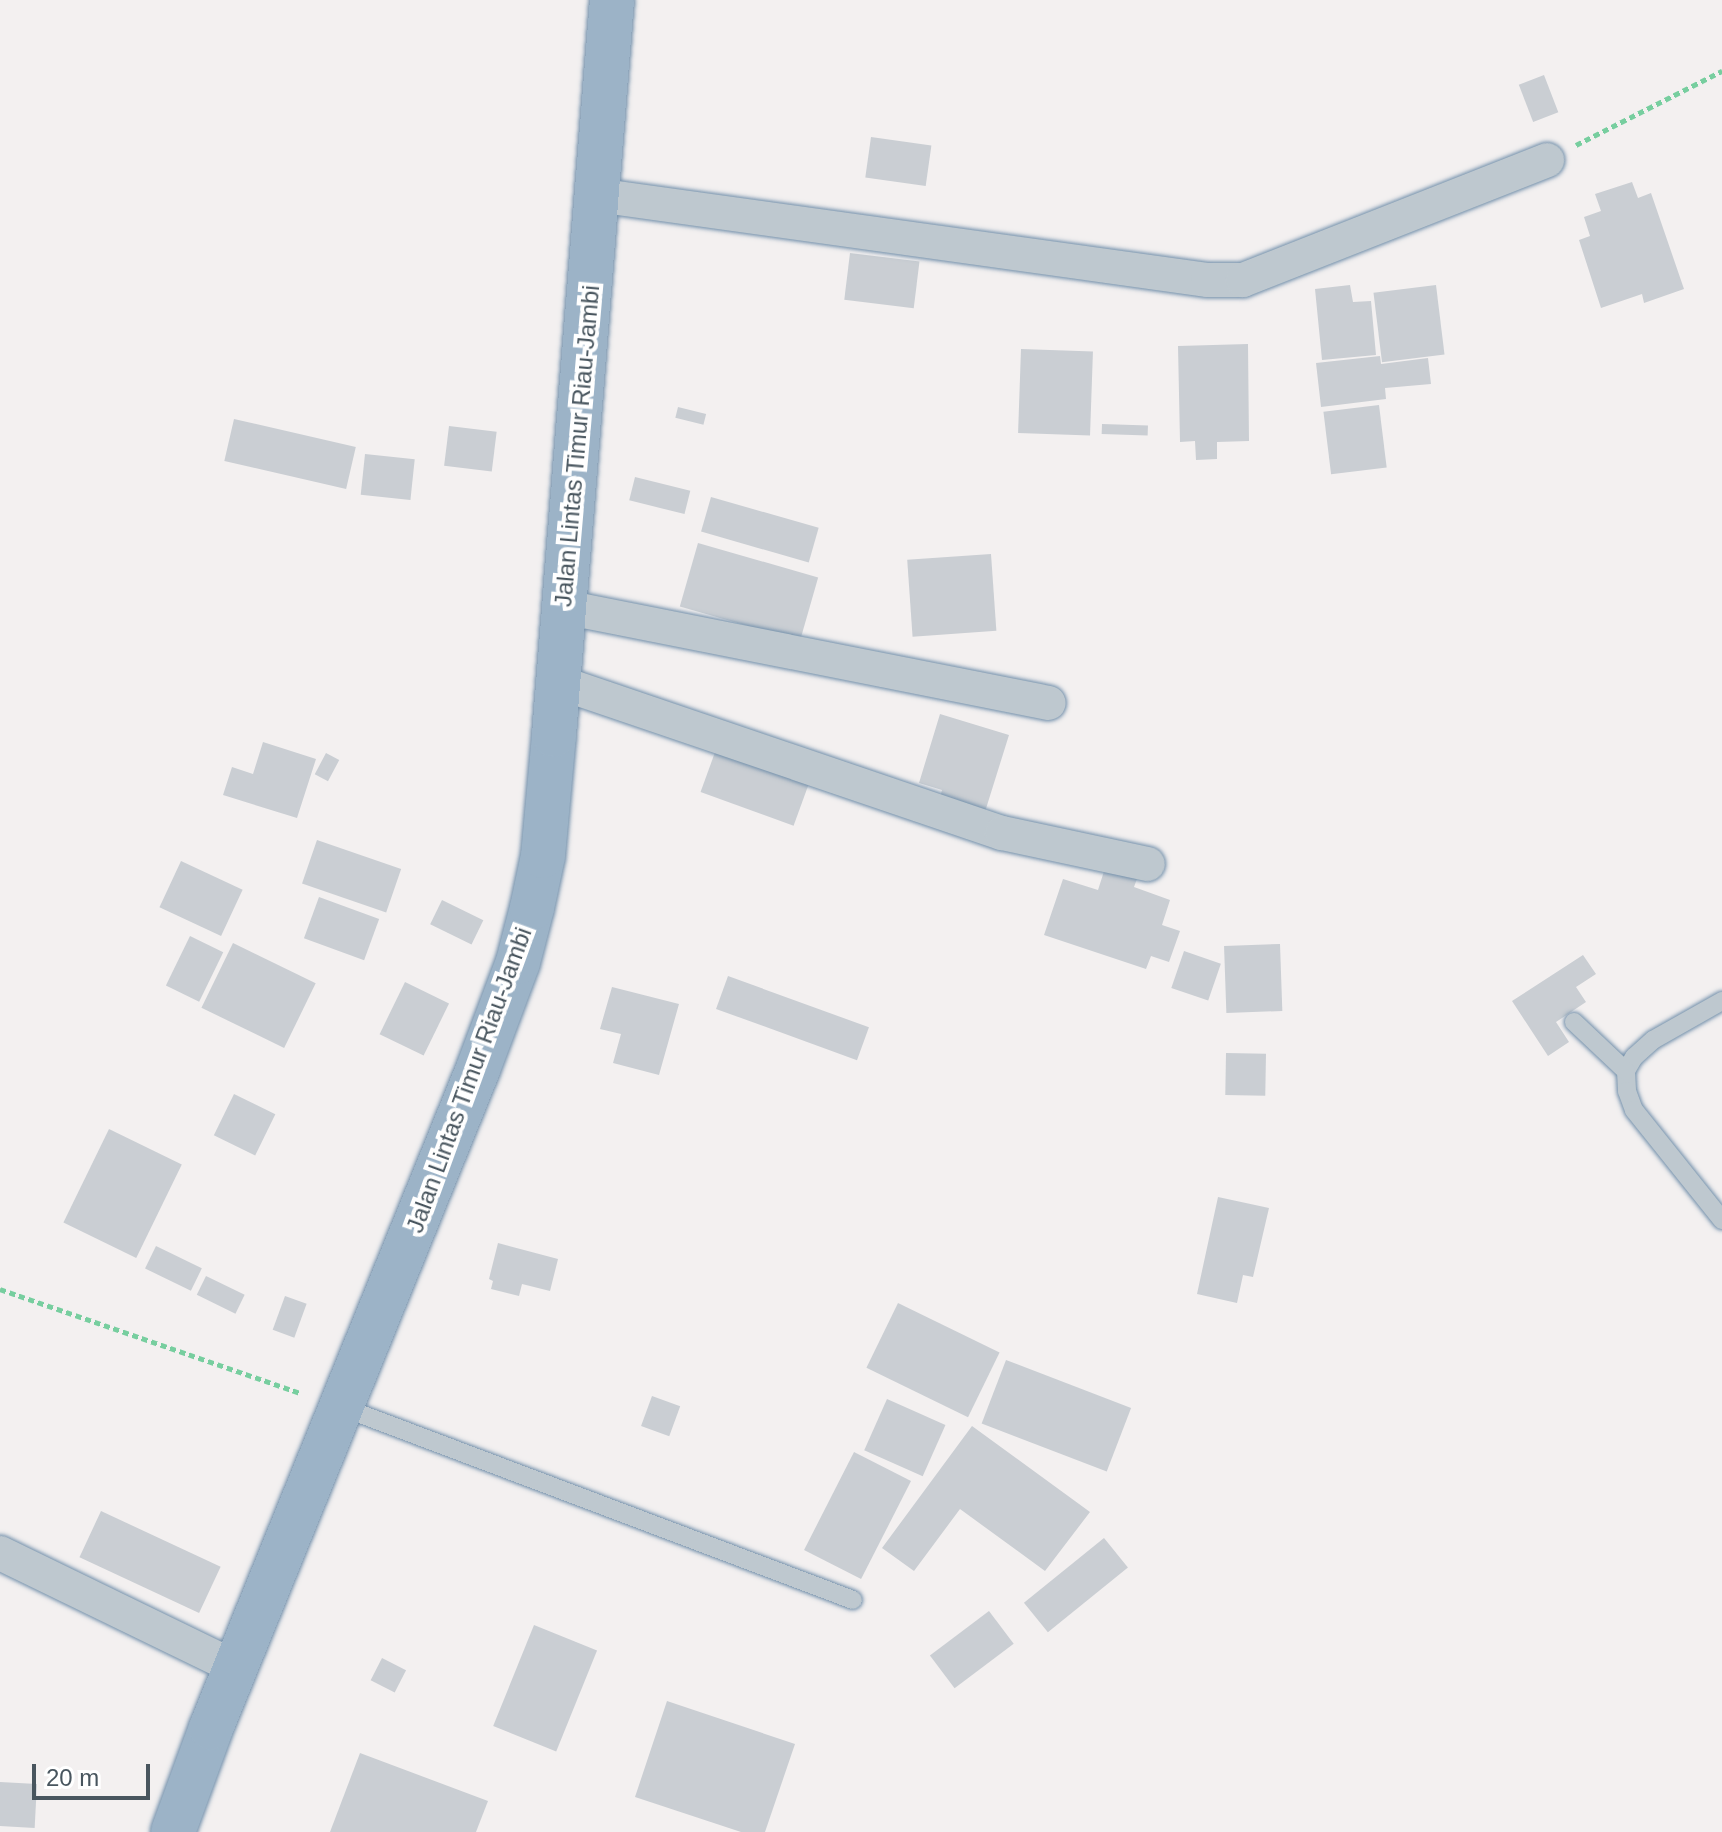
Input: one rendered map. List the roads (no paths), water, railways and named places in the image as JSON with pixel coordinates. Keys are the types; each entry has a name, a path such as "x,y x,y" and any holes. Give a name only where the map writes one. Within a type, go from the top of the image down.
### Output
{"highway":[{"name":"Jalan Lintas Timur Riau-Jambi","path":"173,1832 235,1667 342,1407 518,962 543,856 612,0"}],"street":[{"path":"596,195 1208,280 1243,280 1547,160"},
{"path":"564,607 1049,703"},
{"path":"558,682 1002,833 1148,864"},
{"path":"0,1553 235,1667"}],"lane":[{"path":"1722,1001 1653,1040 1634,1057 1626,1071 1627,1091 1634,1110 1722,1220"},
{"path":"1574,1022 1626,1071"},
{"path":"342,1407 853,1600"}]}
